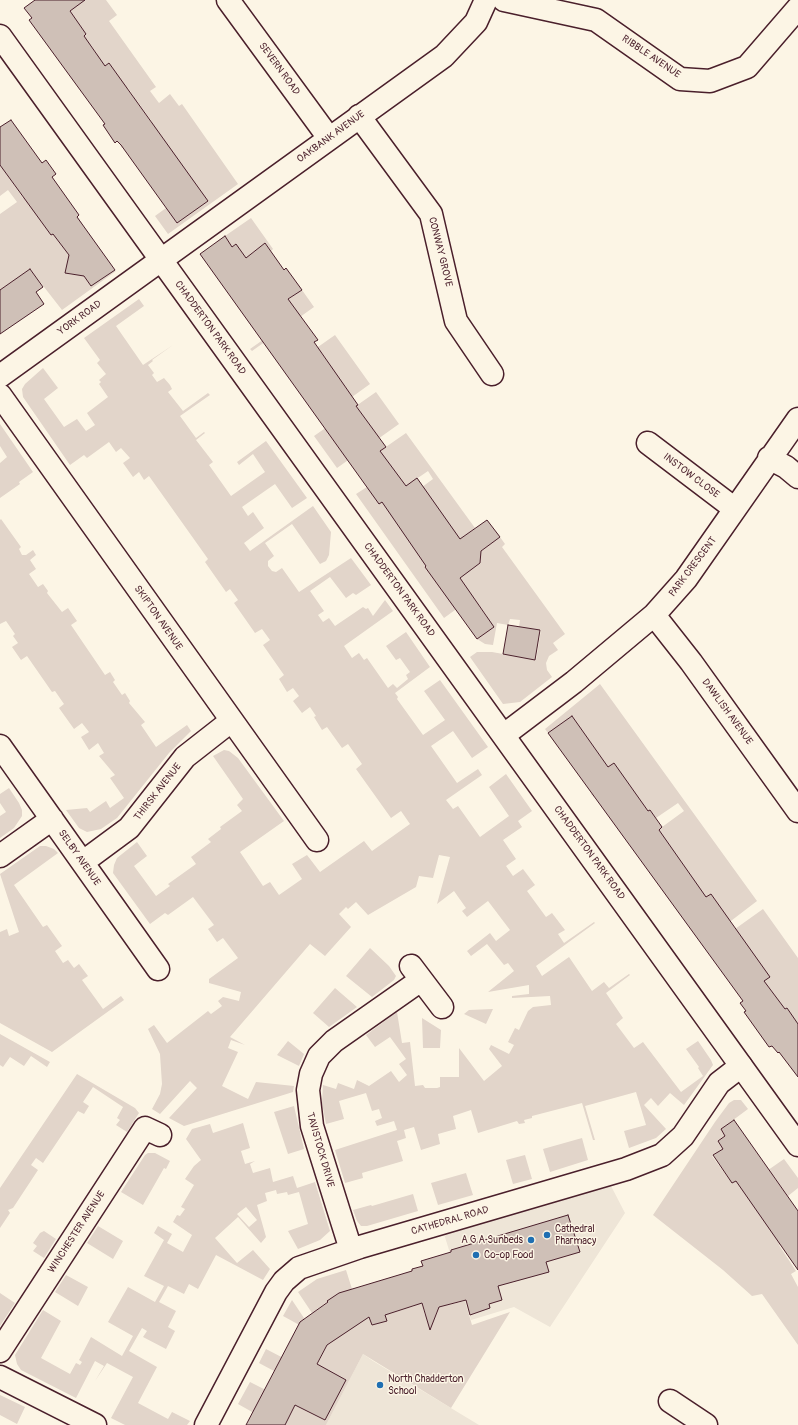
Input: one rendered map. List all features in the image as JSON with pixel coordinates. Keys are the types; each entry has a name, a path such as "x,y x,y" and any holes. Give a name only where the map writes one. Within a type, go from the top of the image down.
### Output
{"street":[{"name":"SEVERN ROAD","path":"228,0 329,138"},
{"name":"OAKBANK AVENUE","path":"160,260 444,56 476,22 486,0"},
{"name":"RIBBLE AVENUE","path":"504,0 596,20 680,79 710,81 747,67 798,8"},
{"name":"CHADDERTON PARK ROAD","path":"0,36 798,1145"},
{"name":"CONWAY GROVE","path":"360,116 431,214 456,321 492,374"},
{"name":"YORK ROAD","path":"0,376 160,260"},
{"name":"SKIPTON AVENUE","path":"0,395 317,840"},
{"name":"PARK CRESCENT","path":"504,736 574,682 654,615 686,579 769,458 798,419"},
{"name":"INSTOW CLOSE","path":"648,443 735,509"},
{"path":"769,458 786,467 798,477"},
{"name":"DAWLISH AVENUE","path":"654,615 691,662 798,811"},
{"name":"THIRSK AVENUE","path":"83,862 129,828 185,757 231,721"},
{"name":"SELBY AVENUE","path":"0,746 158,969"},
{"path":"0,856 52,819"},
{"name":"TAVISTOCK DRIVE","path":"351,1250 312,1126 308,1090 311,1074 320,1056 334,1041 416,973 442,1008"},
{"name":"CATHEDRAL ROAD","path":"206,1425 271,1300 284,1281 299,1268 351,1250 626,1169 662,1155 683,1136 719,1083 741,1066"},
{"name":"WINCHESTER AVENUE","path":"0,1351 145,1128 160,1135"},
{"path":"0,1377 95,1425"},
{"path":"670,1401 706,1425"}],"shaded area":[{"path":"65,0 106,0 117,15 109,21 156,87 150,91 159,103 170,94 179,106 182,104 238,184 168,234 155,216 166,208 177,223 208,201 156,145 164,139 157,130 149,136 122,148 121,146 152,122 137,101 128,107 125,103 134,97 128,88 109,101 119,77 109,63 101,69 92,58 97,54 91,45 85,49 63,51 86,34 74,17 63,16"},
{"path":"0,165 23,198 51,178 48,214 40,220 51,235 77,216 82,223 60,243 73,260 67,265 66,269 69,274 74,275 80,270 91,286 115,270 116,271 62,310 30,269 0,290 0,214 17,202 8,190 0,196"},
{"path":"251,218 273,249 271,251 265,243 252,253 257,260 244,262 236,244 232,247 225,236"},
{"path":"302,290 314,307 252,351 250,349 294,318 283,303"},
{"path":"139,299 144,306 116,326 143,365 173,345 152,360 153,361 148,365 154,373 152,375 157,382 164,378 170,385 172,389 168,392 183,411 208,393 210,395 180,416 196,438 204,432 205,433 196,440 213,462 209,465 231,496 265,472 253,454 239,465 237,462 266,441 307,498 292,508 275,484 242,507 248,516 253,512 264,528 244,543 250,551 313,506 331,532 329,555 326,561 320,564 292,524 265,543 274,556 268,561 268,566 272,571 276,572 282,568 299,592 351,558 371,585 356,595 353,593 346,598 330,577 310,591 324,611 318,615 323,622 329,618 335,626 363,607 366,609 368,608 373,616 385,600 393,611 344,646 352,658 359,653 364,660 367,658 388,688 393,684 397,688 408,679 406,675 410,672 400,658 396,660 386,646 406,632 430,667 395,693 398,697 397,699 423,735 445,720 424,691 440,680 488,747 472,758 453,731 431,746 457,783 478,769 482,775 446,800 453,809 458,806 480,837 509,816 489,787 506,774 532,811 518,821 522,827 503,840 516,859 506,866 513,876 523,869 535,885 527,891 546,917 552,913 565,930 558,934 564,943 594,922 595,923 536,966 542,976 569,957 592,991 604,982 609,988 629,974 630,975 606,993 623,1018 616,1024 634,1048 643,1042 681,1092 703,1076 698,1068 699,1067 686,1049 698,1041 711,1060 713,1065 684,1105 670,1093 658,1106 651,1098 644,1105 666,1129 656,1138 629,1148 624,1131 646,1125 636,1092 585,1106 595,1140 593,1140 582,1103 532,1116 532,1118 524,1120 525,1123 519,1124 517,1121 478,1133 471,1110 453,1116 456,1129 438,1134 440,1144 421,1150 414,1127 404,1130 406,1138 397,1141 403,1161 362,1173 363,1178 345,1183 335,1150 397,1130 394,1121 377,1126 375,1121 382,1118 379,1109 372,1111 366,1093 339,1101 344,1119 326,1124 322,1103 323,1085 336,1089 338,1083 354,1089 357,1080 369,1086 391,1071 399,1082 407,1075 399,1064 406,1059 390,1037 375,1047 366,1035 397,1012 402,1043 410,1042 415,1086 423,1085 425,1088 437,1088 440,1087 440,1077 459,1077 459,1048 484,1081 502,1066 489,1049 491,1045 509,1054 514,1045 508,1042 515,1028 519,1030 528,1011 533,1007 551,1005 550,996 512,998 512,996 529,994 529,985 488,992 514,971 508,963 504,965 487,944 471,956 467,951 490,933 496,941 510,930 488,901 467,917 462,911 466,908 454,891 437,904 450,857 439,855 433,878 419,876 416,887 368,915 356,902 348,909 346,907 339,914 351,927 325,956 310,944 230,1037 245,1045 231,1040 228,1048 238,1052 222,1086 248,1099 256,1082 294,1086 293,1092 184,1126 169,1118 197,1088 190,1081 160,1114 152,1109 160,1094 162,1084 160,1054 148,1029 154,1025 167,1043 208,1011 211,1014 222,1006 218,1001 223,997 239,1001 241,992 209,983 209,979 238,958 223,938 217,942 208,929 214,925 193,897 168,915 165,913 150,924 113,873 117,858 137,842 147,856 134,866 156,896 170,886 168,884 196,864 191,857 211,842 208,839 221,829 220,827 242,811 237,805 243,799 213,756 224,750 229,751 238,758 284,821 240,852 263,886 270,882 279,895 302,879 292,864 307,855 320,872 364,841 372,851 410,824 401,811 391,818 356,769 362,764 348,744 342,748 327,727 322,730 310,707 302,713 293,701 299,696 293,688 287,692 279,679 284,675 263,645 270,640 262,629 255,633 234,603 238,600 230,589 226,592 205,562 208,559 149,476 144,480 139,472 133,477 123,463 130,458 121,448 116,452 109,442 87,458 84,455 70,465 23,397 22,389 25,384 43,368 58,388 44,399 64,427 77,419 86,431 95,425 87,413 108,397 99,384 101,382 99,380 106,374 97,363 100,360 84,338"},
{"path":"335,335 370,384 352,397 345,386 324,371 331,366 322,353 314,358 308,354"},
{"path":"376,392 399,424 337,468 314,436 344,415 346,418 327,432 347,459 378,436 356,406"},
{"path":"0,424 33,472 19,482 20,484 0,498 0,463 7,457 0,446"},
{"path":"406,433 475,528 464,536 466,538 425,567 439,586 467,572 480,563 481,556 478,553 500,537 505,544 502,547 565,634 553,643 558,650 549,656 546,663 547,670 552,677 520,702 503,704 470,657 477,652 492,652 536,660 541,630 519,627 520,620 510,619 508,625 497,623 493,645 485,644 477,639 493,628 486,618 469,628 487,616 473,597 444,618 356,494 367,487 380,451","holes":["428,471 433,479 418,490 412,482"]},
{"path":"1,519 21,547 19,549 22,555 26,555 33,550 36,555 30,560 36,569 29,574 38,587 43,584 48,591 47,593 62,612 68,608 77,621 71,625 105,675 110,672 115,680 113,682 122,695 125,693 130,701 129,703 145,722 141,725 156,747 187,725 191,731 169,753 117,818 101,829 87,832 79,828 66,810 87,808 90,812 106,801 110,808 124,798 110,778 115,775 99,756 104,753 98,743 89,750 81,737 89,732 82,723 74,729 59,708 64,704 55,691 52,692 27,656 21,660 12,647 18,643 13,636 15,634 6,621 0,624"},
{"path":"600,684 757,901 723,927 708,908 717,902 711,894 702,900 669,895 693,878 658,830 684,811 678,803 656,818 650,810 648,811 623,777 594,797 591,794 621,773 614,763 608,767 572,716 548,733 545,729"},
{"path":"9,788 19,803 22,810 22,816 14,828 0,838 0,816 6,812 0,803 0,794"},
{"path":"40,846 46,846 54,849 58,853 14,885 43,927 47,925 62,946 55,951 63,963 68,960 74,968 79,964 88,976 82,980 103,1009 121,996 124,1000 52,1052 0,1023 0,932 7,929 9,936 19,932 0,874"},
{"path":"763,909 798,958 798,1024 787,1008 785,1009 767,985 759,989 735,929"},
{"path":"370,948 389,966 396,976 394,980 372,997 346,976"},
{"path":"335,988 357,1007 329,1027 313,1013"},
{"path":"493,1009 486,1024 464,1014 469,1010"},
{"path":"422,1018 441,1030 440,1048 423,1048"},
{"path":"0,1034 50,1062 47,1067 31,1056 24,1066 10,1057 3,1067 0,1065"},
{"path":"288,1041 304,1054 299,1066 277,1055"},
{"path":"77,1074 135,1108 139,1113 127,1132 116,1125 120,1120 117,1118 123,1107 93,1087 83,1102 89,1106 84,1114 78,1111 43,1163 36,1158 31,1165 38,1170 13,1208 8,1210 10,1213 0,1228 0,1188"},
{"path":"734,1100 741,1100 748,1109 721,1129 725,1136 718,1141 723,1149 712,1156 732,1183 741,1177 761,1175 784,1159 798,1178 798,1188 788,1196 774,1176 746,1195 787,1240 779,1245 796,1271 791,1274 798,1287 798,1345 762,1294 752,1296 723,1270 653,1215 715,1122 729,1103"},
{"path":"294,1106 304,1149 288,1154 274,1112"},
{"path":"243,1123 250,1148 241,1151 245,1164 255,1161 250,1164 253,1173 270,1168 273,1182 293,1176 297,1188 315,1182 330,1231 320,1240 298,1249 288,1231 308,1224 299,1192 288,1195 287,1192 277,1194 276,1190 265,1193 267,1201 257,1205 266,1237 261,1243 238,1217 215,1238 237,1263 253,1250 270,1269 263,1280 216,1255 198,1289 189,1284 184,1294 168,1286 159,1302 176,1311 168,1327 175,1331 166,1349 143,1337 147,1331 142,1328 129,1351 157,1367 138,1403 168,1419 172,1412 190,1421 187,1425 125,1425 111,1418 133,1377 107,1363 95,1381 104,1366 95,1361 76,1398 21,1370 17,1364 15,1355 43,1310 61,1321 41,1358 70,1374 76,1363 80,1365 82,1362 79,1360 91,1337 122,1356 133,1336 108,1322 128,1287 155,1302 164,1286 144,1276 164,1240 154,1233 158,1226 172,1234 167,1243 183,1252 192,1235 173,1222 177,1215 180,1216 185,1209 181,1207 194,1185 185,1179 194,1166 201,1160 186,1139 192,1129 210,1124 213,1133","holes":["246,1207 257,1220 249,1227 237,1214"]},
{"path":"582,1138 588,1160 550,1172 543,1149"},
{"path":"148,1153 155,1153 170,1161 166,1169 164,1168 143,1205 121,1192 145,1155"},
{"path":"525,1155 532,1179 513,1184 506,1160"},
{"path":"466,1173 473,1195 438,1205 431,1183"},
{"path":"610,1184 625,1213 550,1327 514,1307 471,1320 444,1234"},
{"path":"413,1194 418,1211 367,1226 361,1226 357,1221 353,1210"},
{"path":"98,1226 123,1241 113,1259 87,1243"},
{"path":"44,1231 56,1239 44,1258 33,1251 37,1246 33,1243 40,1233"},
{"path":"346,1270 352,1289 360,1287 372,1325 387,1321 385,1315 414,1306 408,1285 416,1283 425,1315 429,1318 435,1317 437,1313 432,1298 445,1294 448,1305 465,1301 472,1325 510,1312 451,1408 363,1354 326,1425 285,1425 294,1407 264,1391 254,1413 238,1404 250,1382 325,1420 311,1374 280,1359 274,1371 259,1363 266,1349 341,1388 345,1380 317,1365 328,1344 339,1293 312,1313 298,1292 317,1279"},
{"path":"66,1275 88,1287 78,1306 55,1292"},
{"path":"0,1293 15,1303 0,1326"},
{"path":"292,1300 314,1333 283,1316"},
{"name":"North Chadderton School","path":"363,1354 373,1361 479,1425 326,1425"},
{"path":"0,1395 25,1407 17,1424 0,1415"}],"building":[{"path":"35,0 85,0 70,11 86,34 84,36 105,66 109,63 208,201 177,223 121,145 117,141 115,143 103,125 105,124 29,20 32,18 24,8"},
{"path":"11,120 42,163 46,160 56,174 52,177 79,215 77,217 115,270 91,286 84,276 65,273 69,255 53,234 51,235 0,165 0,127"},
{"path":"225,236 232,247 236,244 246,258 265,243 284,270 286,268 302,290 288,299 318,340 314,342 358,405 356,406 386,447 380,451 406,486 417,478 460,539 487,520 500,537 481,551 480,563 460,578 494,627 477,639 425,567 426,566 382,502 379,504 200,254"},
{"path":"30,269 43,287 36,292 44,304 0,334 0,290"},
{"path":"508,625 540,630 535,660 503,654"},
{"path":"572,716 608,767 614,763 648,811 650,810 662,827 659,830 706,897 711,894 770,977 764,981 785,1009 787,1008 798,1024 798,1077 779,1052 778,1053 772,1046 769,1047 744,1012 746,1011 740,1003 743,1001 548,733"},
{"path":"734,1120 798,1211 798,1270 736,1181 732,1183 713,1155 723,1149 718,1141 725,1136 721,1129"},
{"path":"568,1215 580,1252 546,1262 549,1272 498,1286 502,1300 489,1304 490,1308 470,1315 466,1300 439,1307 430,1330 422,1303 385,1315 387,1321 372,1325 369,1317 327,1345 317,1364 346,1380 325,1420 295,1405 285,1425 246,1425 300,1322 339,1293 412,1271 412,1269 423,1266 421,1261 451,1252 451,1250"}],"place":[{"name":"Cathedral Pharmacy","path":"547,1235"},
{"name":"A G A Sunbeds","path":"531,1240"},
{"name":"Co-op Food","path":"476,1255"},
{"name":"North Chadderton School","path":"380,1385"}]}
